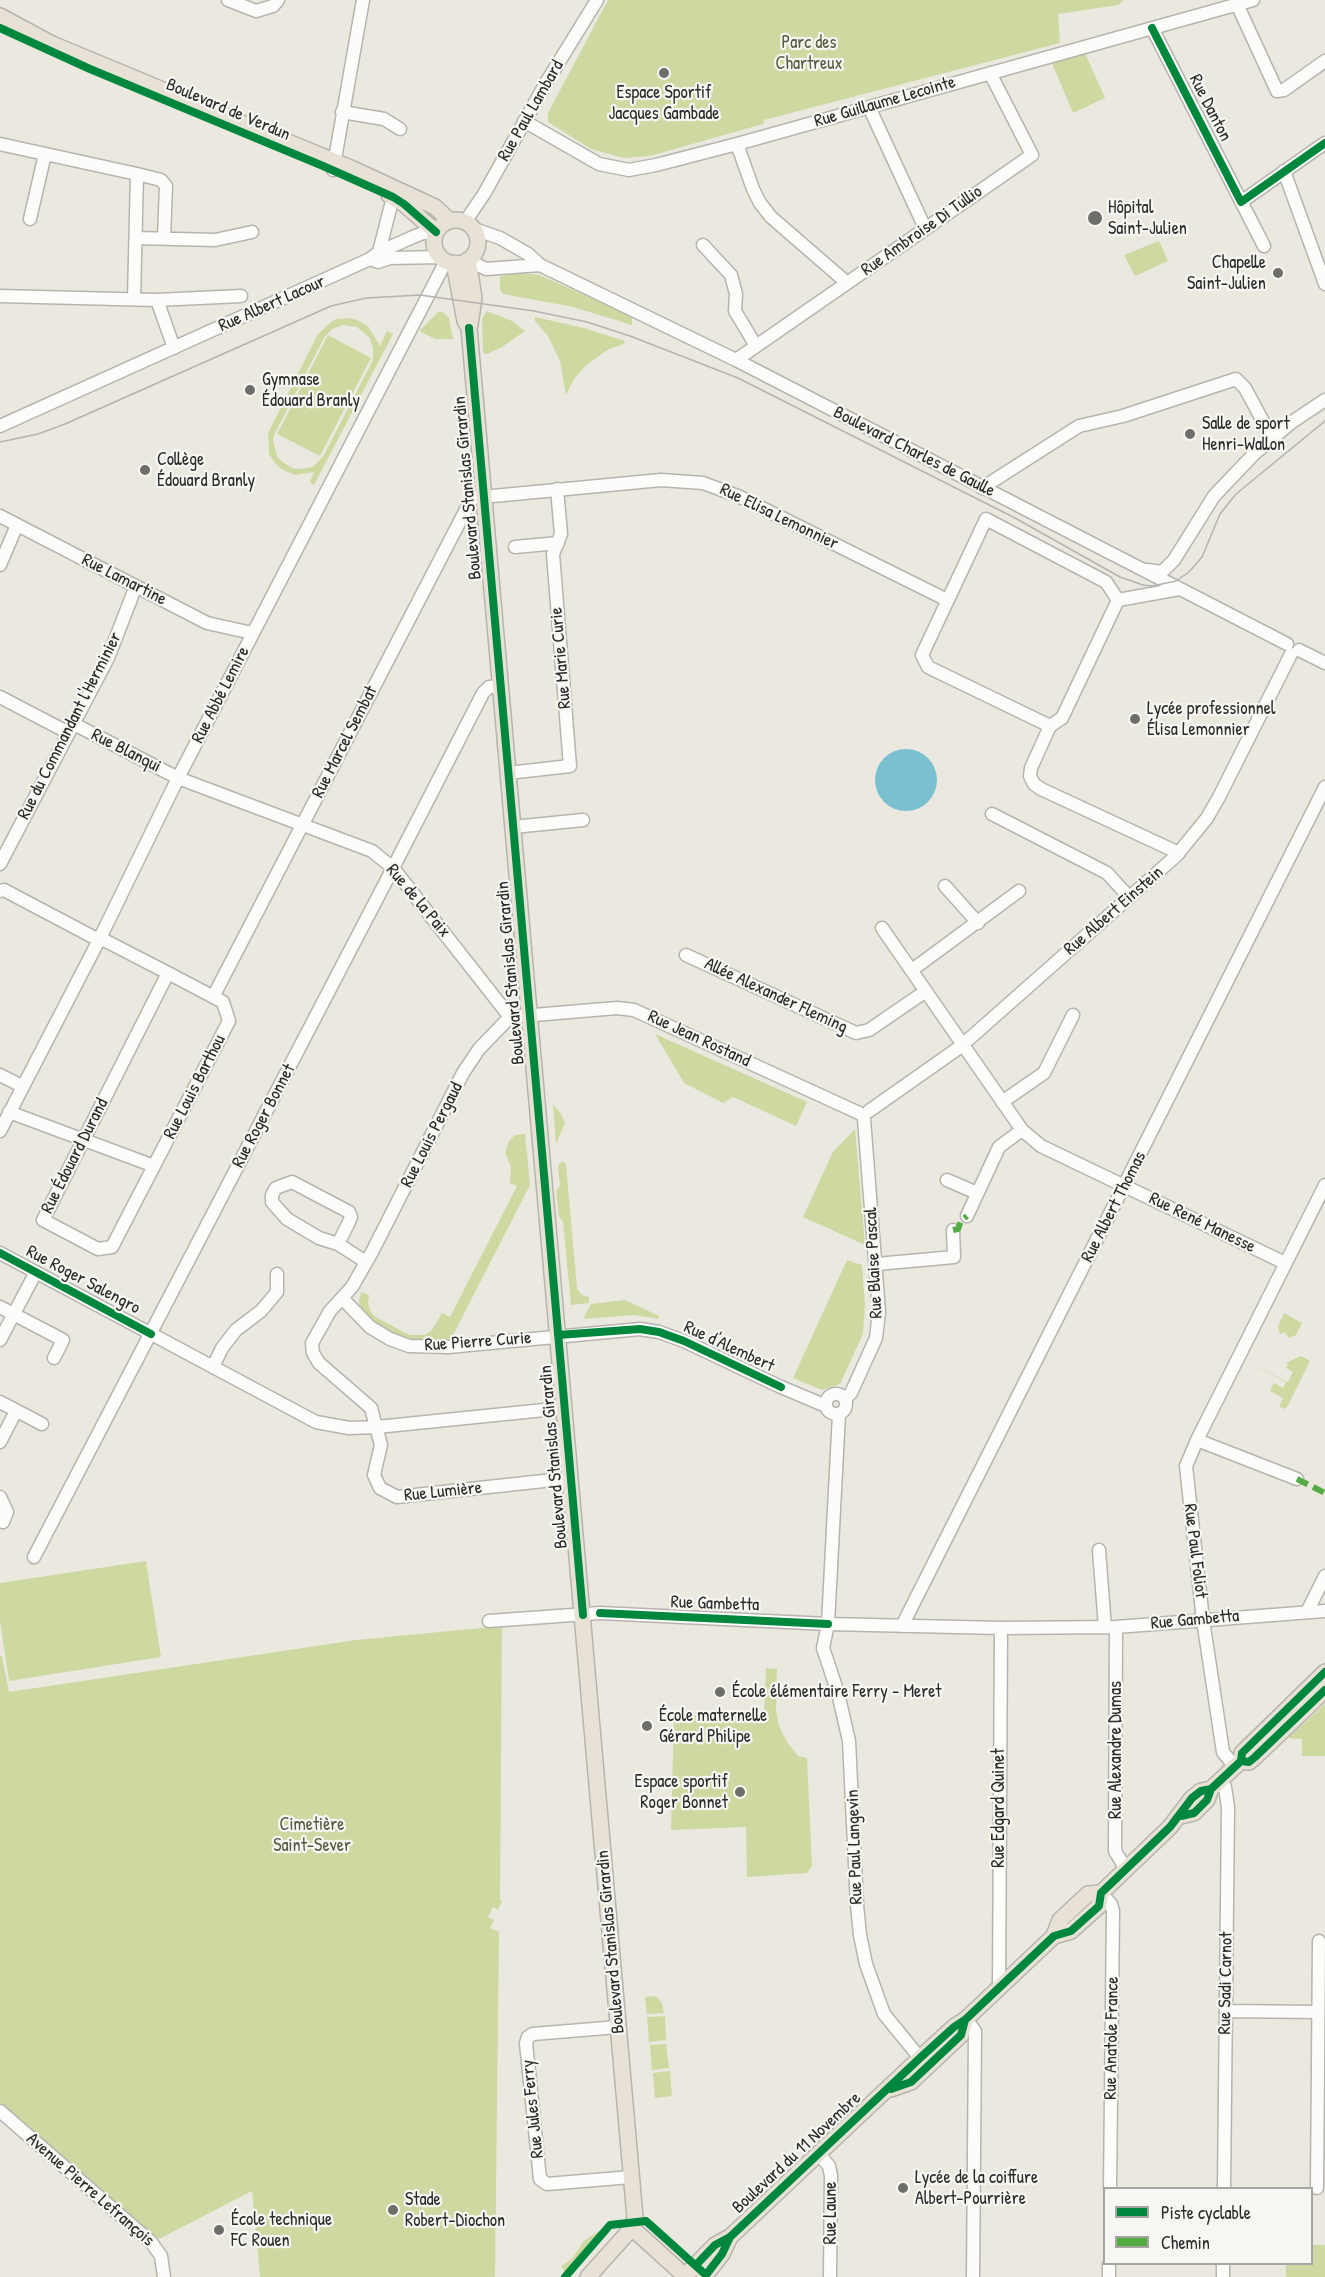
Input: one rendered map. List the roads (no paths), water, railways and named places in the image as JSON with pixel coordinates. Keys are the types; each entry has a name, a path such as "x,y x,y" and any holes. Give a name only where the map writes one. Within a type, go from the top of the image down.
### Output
{"main road":[{"name":"Boulevard de Verdun","path":"0,16 52,44 334,166 404,204 436,233"},
{"name":"Boulevard de Verdun","path":"0,28 81,65 435,207 463,224"},
{"path":"463,224 477,237 477,246 474,254 452,261 435,246 436,233 442,225 463,224"},
{"name":"Boulevard Stanislas Girardin","path":"452,261 474,298 472,321 469,328 632,2177 635,2217 632,2228"},
{"name":"Boulevard du 11 Novembre","path":"686,2276 715,2246 730,2237 920,2058 965,2020 1054,1936 1071,1931 1099,1906 1101,1893 1181,1816 1192,1798 1201,1791 1216,1785 1238,1764 1242,1753 1325,1672"},
{"name":"Boulevard du 11 Novembre","path":"1238,1764 1249,1762 1255,1757 1325,1690"},
{"name":"Boulevard du 11 Novembre","path":"886,2091 911,2082 961,2035 965,2020"},
{"path":"588,2277 632,2228 686,2276"},
{"name":"Boulevard du 11 Novembre","path":"704,2277 722,2254 730,2237"}],"street":[{"path":"228,0 256,11 273,6 278,0"},
{"path":"334,166 363,0"},
{"name":"Rue Paul Lambard","path":"463,224 484,194 524,121 597,0"},
{"name":"Rue Guillaume Lecointe","path":"524,121 599,164 629,170 737,144 1253,0"},
{"path":"1237,4 1277,92 1284,90 1325,61"},
{"name":"Rue Danton","path":"1152,28 1264,246"},
{"name":"Rue Ambroise Di Tullio","path":"736,360 1032,155 990,73"},
{"path":"868,107 925,228"},
{"path":"342,112 384,119 400,129"},
{"path":"1241,202 1325,142"},
{"path":"0,144 161,180 166,186 164,238"},
{"path":"737,144 753,189 771,217 846,282"},
{"path":"30,219 45,154"},
{"path":"1284,171 1325,284"},
{"path":"134,298 138,174"},
{"path":"374,255 393,197"},
{"name":"Boulevard Charles de Gaulle","path":"463,224 500,238 528,254 540,265 736,360 1292,649 1325,663"},
{"path":"136,238 215,240 252,232"},
{"name":"Rue Albert Lacour","path":"3,422 56,402 423,233 436,233"},
{"path":"703,244 731,275 736,294 735,311 756,346"},
{"name":"Rue Albert Lacour","path":"374,255 378,262 390,258 452,261"},
{"path":"452,261 486,269 540,265"},
{"name":"Rue Abbé Lemire","path":"0,1131 100,938 252,633 318,506 452,261"},
{"name":"Rue Albert Lacour","path":"0,296 157,300 241,296"},
{"path":"157,300 174,348"},
{"path":"982,488 1079,426 1123,416 1236,379 1245,388 1272,438"},
{"path":"1142,570 1162,572 1174,560 1214,496 1272,438 1325,400"},
{"name":"Rue Elisa Lemonnier","path":"484,496 661,480 690,481 716,486 947,600"},
{"name":"Rue Marie Curie","path":"508,773 570,766 553,554 561,534 560,489"},
{"name":"Rue Marcel Sembat","path":"213,997 470,499 484,496"},
{"name":"Rue Lamartine","path":"0,516 207,623 252,633"},
{"path":"1050,726 928,667 922,655 986,519 1106,582 1118,600"},
{"path":"0,565 17,525"},
{"path":"515,547 558,543"},
{"name":"Rue du Commandant l'Herminier","path":"0,864 108,658 136,586"},
{"path":"1118,600 1179,589"},
{"path":"1118,600 1062,718 1050,726 1030,768 1030,776 1034,784 1041,789 1179,853"},
{"name":"Rue Albert Einstein","path":"864,1114 963,1044 1179,853 1207,818 1219,797 1292,649"},
{"name":"Rue Roger Bonnet","path":"34,1557 483,693 489,687 501,686"},
{"name":"Rue Blanqui","path":"0,697 178,778"},
{"name":"Rue de la Paix","path":"178,778 372,851 393,868 510,1017"},
{"name":"Rue Albert Thomas","path":"903,1626 1325,787"},
{"path":"992,814 1107,873 1129,897"},
{"path":"513,827 583,820"},
{"path":"945,886 978,923"},
{"path":"0,891 4,890 95,938 100,938"},
{"path":"912,970 1019,891"},
{"name":"Rue René Manesse","path":"882,928 1022,1130 1041,1146 1285,1263"},
{"name":"Rue Louis Barthou","path":"100,938 223,1002 229,1021 154,1166"},
{"name":"Allée Alexander Fleming","path":"686,955 856,1033 869,1030 926,991"},
{"name":"Rue Édouard Durand","path":"154,1166 112,1247 99,1249 43,1220 168,973"},
{"name":"Rue Jean Rostand","path":"530,1016 617,1008 634,1010 864,1114"},
{"path":"1002,1102 1044,1073 1073,1015"},
{"path":"510,1017 530,1016"},
{"name":"Rue Louis Pergaud","path":"377,1427 371,1408 319,1363 313,1353 312,1343 317,1330 352,1287 366,1262 463,1073 479,1049 510,1017"},
{"path":"0,1075 22,1086"},
{"path":"9,1112 154,1166"},
{"name":"Rue Blaise Pascal","path":"845,1399 851,1394 876,1338 879,1312 864,1114"},
{"path":"967,1216 999,1147 1022,1130"},
{"path":"947,1179 977,1192"},
{"path":"338,1244 350,1222 349,1212 292,1182 276,1188 272,1195 272,1202 287,1219 319,1238 338,1244 366,1262"},
{"name":"Rue Paul Foliot","path":"1238,1764 1223,1752 1203,1620 1186,1481 1187,1459 1325,1185"},
{"path":"877,1263 954,1257 953,1230"},
{"name":"Rue Roger Salengro","path":"0,1253 316,1422 349,1428 377,1427 564,1408"},
{"path":"0,1340 36,1272"},
{"path":"213,1367 222,1348 236,1330 261,1311 277,1292 277,1274"},
{"name":"Rue Pierre Curie","path":"342,1298 370,1327 390,1339 409,1346 447,1347 558,1335"},
{"path":"0,1307 63,1341 54,1358"},
{"name":"Rue d'Alembert","path":"558,1335 640,1329 659,1332 684,1341 826,1406"},
{"path":"833,1395 839,1395 845,1399 846,1408 839,1414 833,1414 826,1406 828,1399 833,1395"},
{"path":"0,1402 42,1424"},
{"path":"0,1442 16,1411"},
{"path":"828,1624 839,1414"},
{"name":"Rue Lumière","path":"377,1427 381,1445 374,1475 380,1488 397,1497 571,1478"},
{"path":"1197,1440 1297,1479"},
{"path":"0,1497 7,1512 3,1522"},
{"name":"Rue Alexandre Dumas","path":"1099,1550 1111,1627 1115,1851 1126,1869"},
{"path":"1307,1612 1325,1576"},
{"name":"Rue Gambetta","path":"489,1621 600,1613 828,1624 1000,1628 1111,1627 1325,1611"},
{"name":"Rue Paul Langevin","path":"828,1624 823,1648 838,1693 852,1760 857,1905 861,1942 869,1975 884,2014 920,2058"},
{"name":"Rue Edgard Quinet","path":"999,1988 1000,1628"},
{"name":"Rue Sadi Carnot","path":"1216,1785 1225,1787 1228,1806 1224,2187"},
{"name":"Rue Anatole France","path":"1101,1893 1113,1911 1110,2187"},
{"path":"1317,2188 1319,1941"},
{"path":"1226,2010 1318,2012"},
{"path":"965,2020 975,2031 973,2277"},
{"name":"Rue Jules Ferry","path":"618,2027 533,2034 528,2037 526,2043 540,2179 548,2184 632,2177"},
{"name":"Avenue Pierre Lefrançois","path":"0,2111 151,2242 161,2256 164,2277"},
{"name":"Rue Laune","path":"818,2153 829,2166 831,2176 830,2277"}],"water":[{"path":"906,749 918,751 928,758 935,768 937,780 935,792 928,802 918,809 906,811 894,809 884,802 877,792 875,780 877,768 884,758 894,751"}],"tram line":[{"path":"0,442 38,434 65,424 331,306 366,298 420,295 534,311 587,322 630,336 738,378 1015,518 1120,577 1152,586 1176,581 1189,572 1202,557 1220,514 1236,494 1325,421"}],"place":[{"name":"Espace Sportif Jacques Gambade","path":"664,73"},
{"name":"Hôpital Saint-Julien","path":"1095,218"},
{"name":"Chapelle Saint-Julien","path":"1278,273"},
{"name":"Gymnase Édouard Branly","path":"250,390"},
{"name":"Salle de sport Henri-Wallon","path":"1190,434"},
{"name":"Collège Édouard Branly","path":"145,470"},
{"name":"Lycée professionnel Élisa Lemonnier","path":"1135,719"},
{"name":"École élémentaire Ferry - Meret","path":"720,1692"},
{"name":"École maternelle Gérard Philipe","path":"647,1726"},
{"name":"Espace sportif Roger Bonnet","path":"740,1792"},
{"name":"Lycée de la coiffure Albert-Pourrière","path":"903,2188"},
{"name":"Stade Robert-Diochon","path":"393,2210"},
{"name":"École technique FC Rouen","path":"219,2230"}],"park label":[{"name":"Parc des Chartreux","path":"809,53"},
{"name":"Cimetière Saint-Sever","path":"312,1835"}]}
